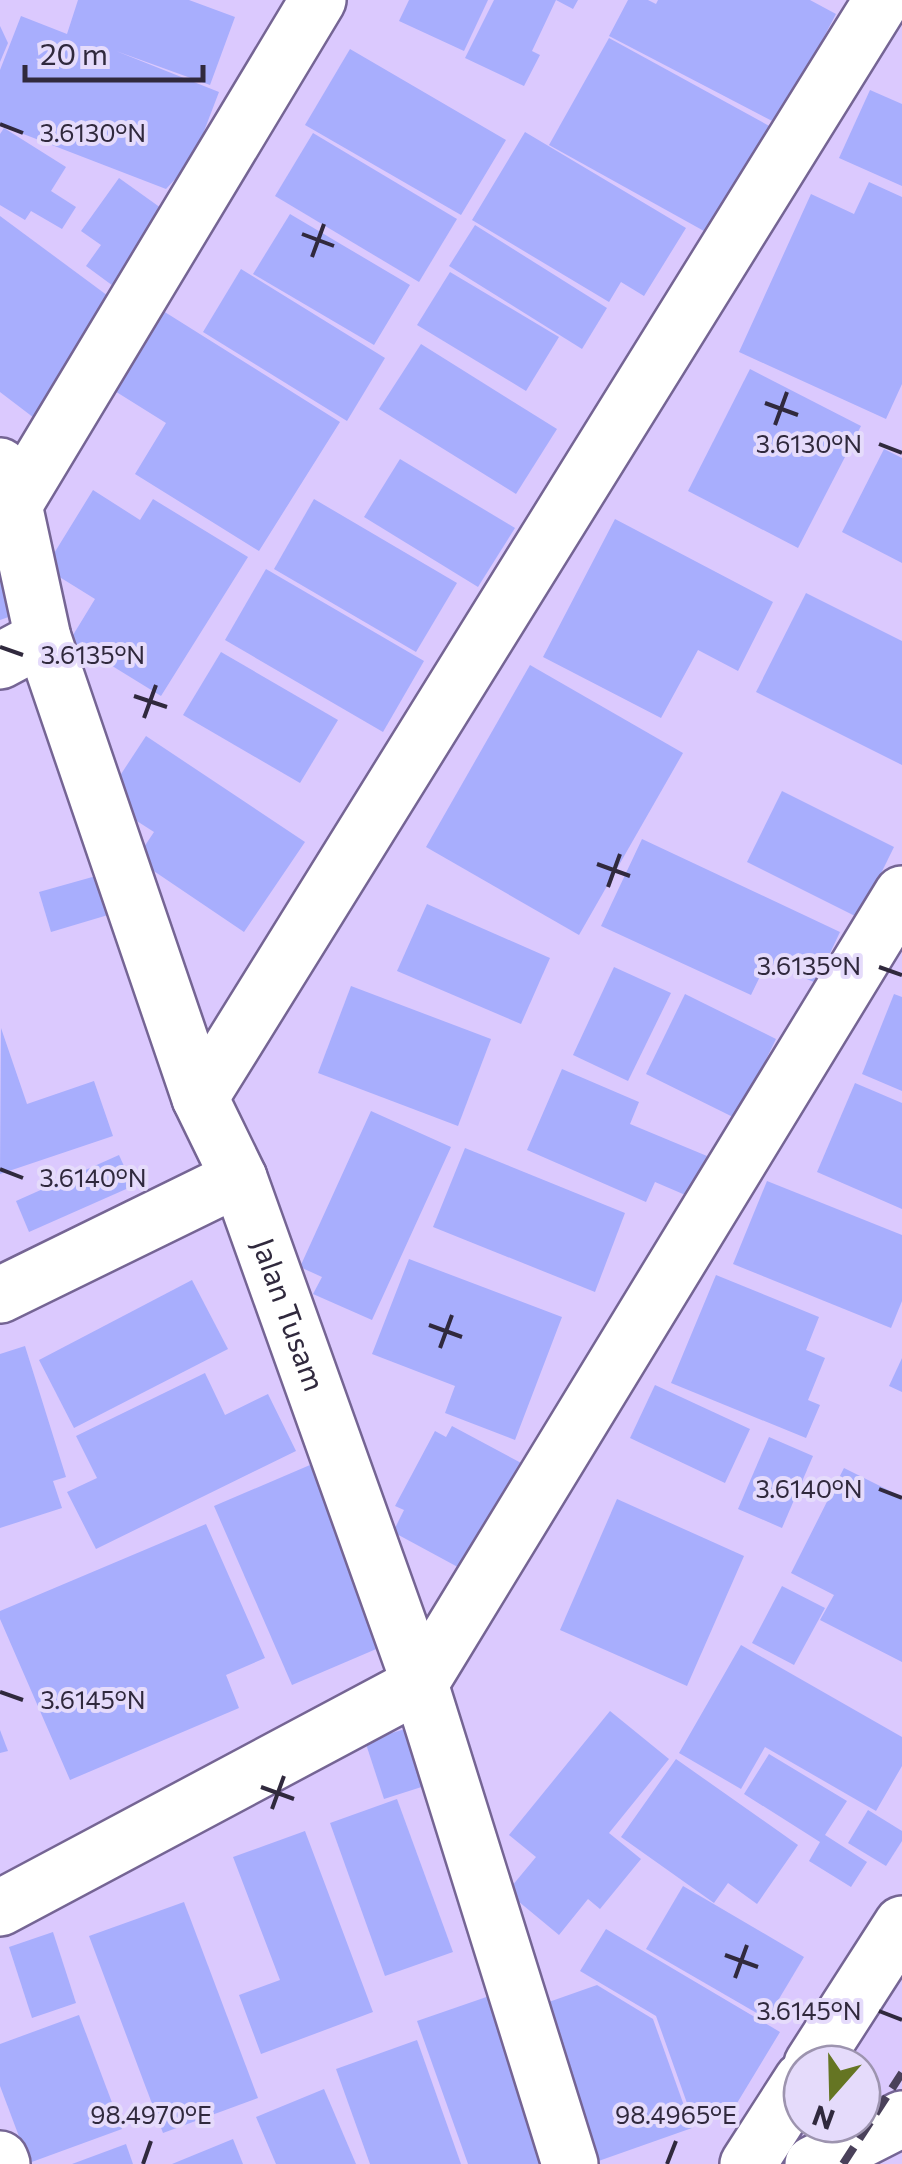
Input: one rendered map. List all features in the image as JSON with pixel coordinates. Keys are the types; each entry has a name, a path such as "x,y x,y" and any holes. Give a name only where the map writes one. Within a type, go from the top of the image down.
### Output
{"street":[{"path":"7,485 318,0"},
{"path":"200,1098 882,0"},
{"name":"Jalan Tusam","path":"7,485 21,650 200,1098 239,1178 420,1684 570,2164"},
{"path":"0,1908 420,1684 902,894"},
{"path":"0,1295 239,1178"},
{"path":"825,2044 902,1924"},
{"path":"748,2164 782,2111"},
{"path":"813,2164 902,2120"}],"building":[{"path":"78,0 189,0 235,17 210,85 116,51 219,92 193,160 166,189 0,125 0,70 21,16 67,34"},
{"path":"409,0 488,0 464,51 399,21"},
{"path":"494,0 556,0 532,51 540,55 524,86 465,58"},
{"path":"556,0 578,0 573,9"},
{"path":"628,0 656,4 658,0 810,0 836,14 778,124 609,36"},
{"path":"0,26 8,43 0,62"},
{"path":"609,38 782,133 722,241 549,145"},
{"path":"350,49 506,140 461,215 305,125"},
{"path":"870,90 902,104 902,186 839,158"},
{"path":"4,128 66,167 51,191 76,207 62,229 31,211 25,220 0,205 0,134"},
{"path":"525,132 686,228 644,296 621,282 609,302 472,220"},
{"path":"313,133 457,219 419,282 275,196"},
{"path":"119,178 161,208 124,294 86,266 101,245 81,231"},
{"path":"869,182 902,197 902,384 886,419 739,352 811,194 854,214"},
{"path":"290,214 410,285 374,345 253,274"},
{"path":"0,216 127,310 42,424 0,392"},
{"path":"475,225 607,308 582,349 449,266"},
{"path":"241,269 385,358 347,421 203,332"},
{"path":"450,272 559,337 526,391 417,325"},
{"path":"160,309 340,422 259,551 135,474 166,423 110,388"},
{"path":"421,344 557,429 516,494 379,409"},
{"path":"750,369 861,426 798,548 688,491"},
{"path":"884,449 902,458 902,563 842,532"},
{"path":"400,459 515,528 478,587 364,517"},
{"path":"93,490 140,520 153,499 248,557 161,696 70,640 95,599 45,568"},
{"path":"314,499 457,583 416,652 274,569"},
{"path":"615,519 773,602 738,671 698,650 661,718 543,657"},
{"path":"0,563 20,613 0,620"},
{"path":"266,569 424,661 383,732 225,640"},
{"path":"806,593 902,641 902,765 756,692"},
{"path":"221,652 338,720 300,783 183,715"},
{"path":"530,665 683,753 579,935 426,847"},
{"path":"146,736 305,842 244,932 136,859 154,832 104,800"},
{"path":"782,791 894,847 859,918 747,862"},
{"path":"642,839 840,932 816,983 767,962 751,995 601,926"},
{"path":"96,876 108,915 51,932 39,892"},
{"path":"427,904 550,958 521,1024 397,971"},
{"path":"614,967 671,993 628,1081 573,1055"},
{"path":"351,986 491,1039 458,1126 318,1073"},
{"path":"685,994 776,1039 737,1119 646,1074"},
{"path":"894,994 902,997 902,1091 862,1074"},
{"path":"1,1028 27,1104 94,1081 113,1136 0,1174"},
{"path":"562,1069 639,1102 630,1124 707,1156 690,1197 655,1182 646,1202 527,1150"},
{"path":"855,1083 902,1103 902,1209 817,1172"},
{"path":"371,1111 451,1147 372,1320 313,1294 322,1277 300,1267"},
{"path":"465,1148 625,1213 595,1292 433,1227"},
{"path":"119,1155 133,1186 29,1232 16,1201"},
{"path":"767,1181 902,1235 902,1301 891,1328 733,1264"},
{"path":"409,1259 562,1317 515,1440 445,1413 455,1386 372,1354"},
{"path":"716,1275 819,1317 806,1350 825,1358 808,1400 820,1405 806,1438 671,1383"},
{"path":"192,1280 228,1349 74,1428 39,1360"},
{"path":"25,1346 66,1477 53,1481 62,1508 0,1528 0,1354"},
{"path":"902,1358 902,1392 889,1386"},
{"path":"205,1373 225,1415 268,1394 296,1451 96,1549 67,1492 97,1478 76,1436"},
{"path":"655,1385 750,1429 725,1483 630,1438"},
{"path":"452,1426 525,1465 467,1572 393,1532 404,1510 395,1506 435,1431 446,1437"},
{"path":"769,1437 813,1456 782,1528 738,1509"},
{"path":"310,1465 388,1644 292,1685 214,1506"},
{"path":"844,1468 902,1497 902,1662 820,1620 834,1595 791,1573"},
{"path":"617,1499 744,1556 687,1686 560,1630"},
{"path":"206,1524 265,1658 226,1675 239,1708 70,1780 0,1619 0,1611"},
{"path":"782,1586 825,1608 794,1665 752,1643"},
{"path":"741,1645 902,1737 902,1766 876,1811 765,1747 741,1789 679,1753"},
{"path":"610,1711 669,1759 609,1833 641,1859 600,1909 588,1899 559,1935 507,1892 536,1857 509,1835"},
{"path":"415,1726 434,1783 384,1799 365,1741"},
{"path":"0,1730 8,1751 0,1753"},
{"path":"769,1754 847,1801 825,1835 867,1862 851,1887 809,1861 820,1842 744,1794"},
{"path":"676,1759 798,1845 757,1904 728,1883 714,1903 621,1837"},
{"path":"397,1799 453,1952 385,1976 330,1823"},
{"path":"868,1810 902,1831 902,1841 886,1866 848,1843"},
{"path":"305,1831 373,2012 261,2054 239,1995 280,1980 233,1857"},
{"path":"683,1886 804,1957 767,2019 646,1949"},
{"path":"184,1902 258,2098 163,2133 89,1936"},
{"path":"606,1929 780,2032 728,2118 693,2120 656,2016 580,1971"},
{"path":"53,1932 76,2003 32,2018 9,1947"},
{"path":"597,1985 653,2019 692,2128 590,2164 529,2009"},
{"path":"498,1993 559,2164 468,2164 417,2021"},
{"path":"79,2015 122,2129 29,2163 0,2086 0,2044"},
{"path":"417,2040 461,2164 370,2164 336,2069"},
{"path":"324,2089 356,2164 276,2164 256,2117"},
{"path":"233,2139 243,2164 172,2164"},
{"path":"126,2144 133,2164 72,2164"}],"railway":[{"path":"843,2164 902,2073"}]}
